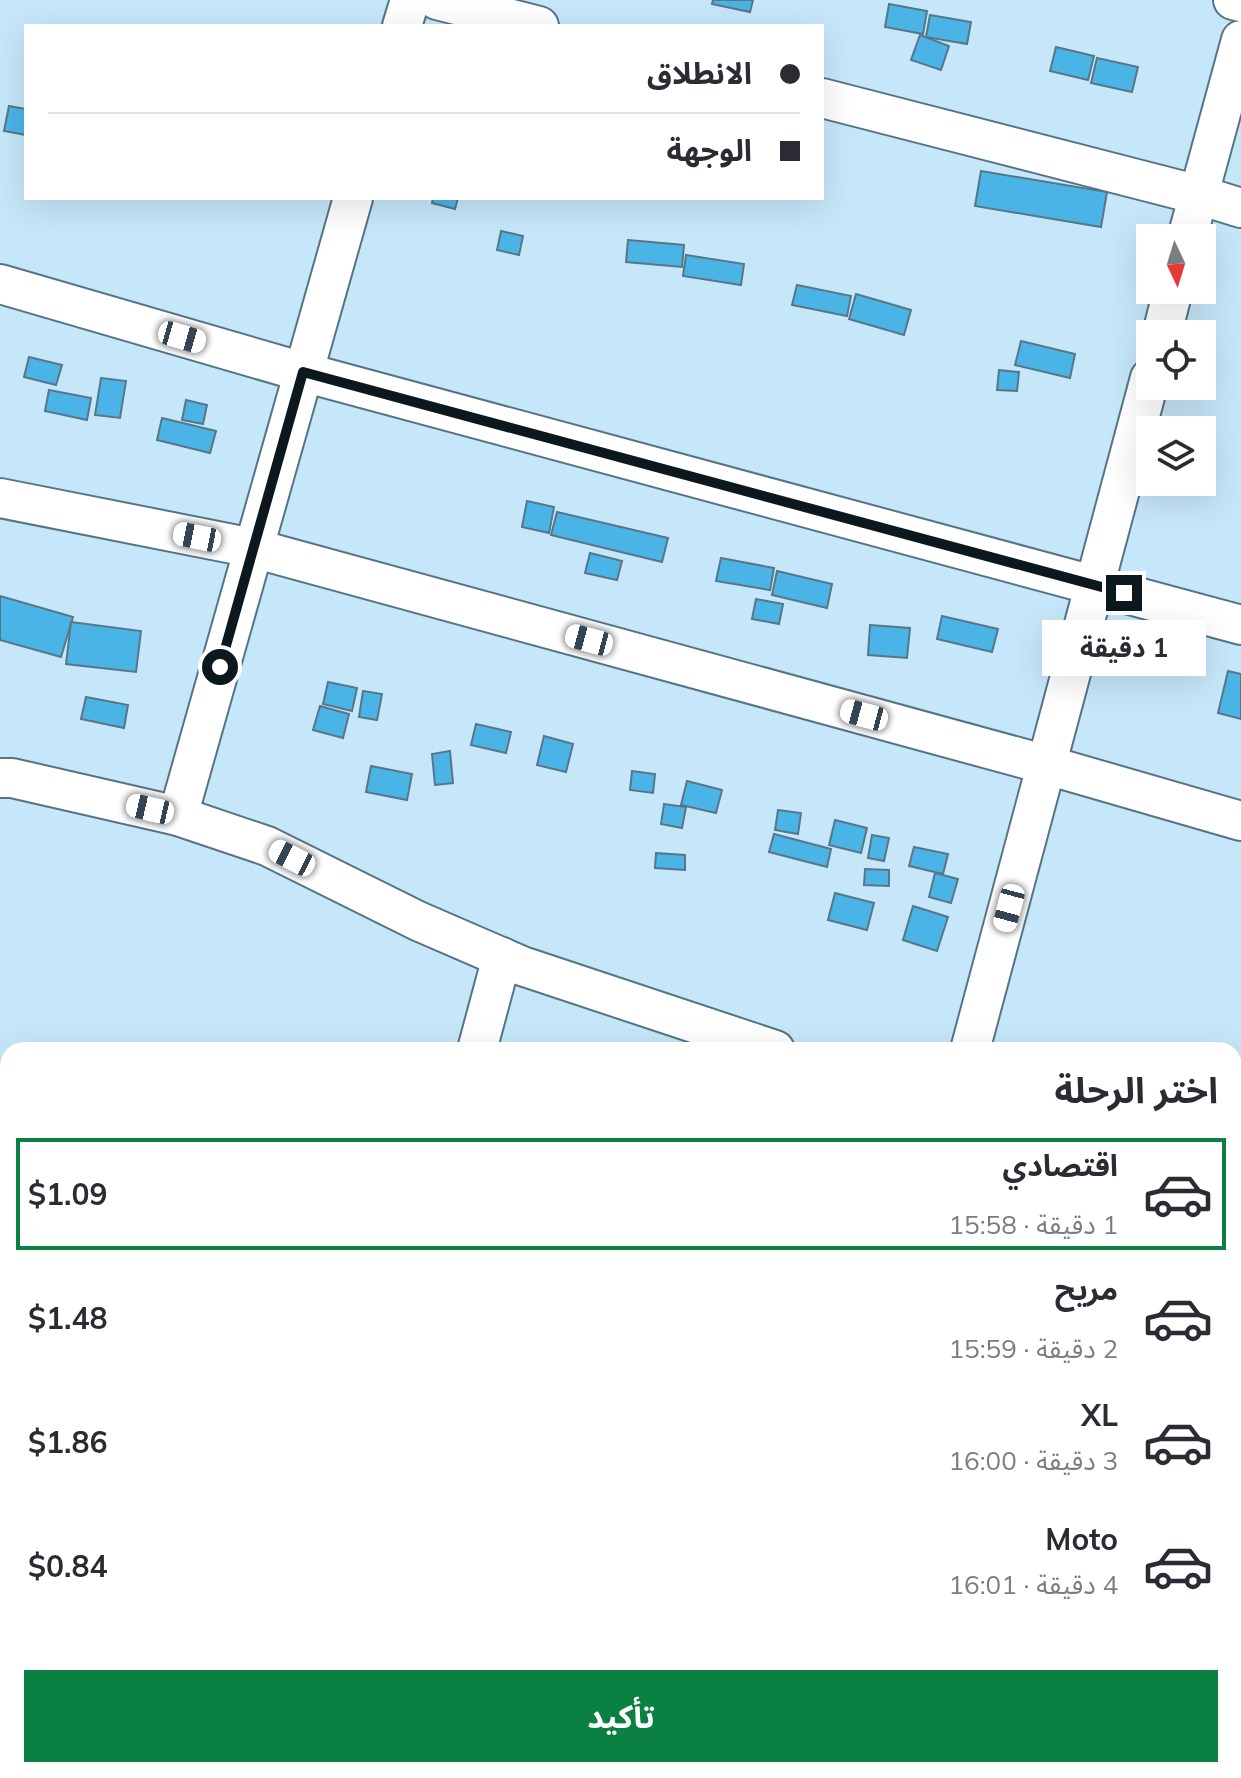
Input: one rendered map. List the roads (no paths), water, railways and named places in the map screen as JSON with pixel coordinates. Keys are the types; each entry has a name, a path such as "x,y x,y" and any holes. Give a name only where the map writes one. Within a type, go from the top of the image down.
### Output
{"street":[{"path":"403,24 410,0"},
{"path":"437,0 531,24"},
{"path":"1233,0 1241,2"},
{"path":"1191,224 1241,40"},
{"path":"824,99 1241,208"},
{"path":"178,816 352,200"},
{"path":"0,284 303,372 1241,625"},
{"path":"972,1042 1144,400"},
{"path":"0,498 253,548 1241,821"},
{"path":"0,778 12,778 178,816 267,846 418,921 522,966 751,1042"},
{"path":"479,1042 502,957"}]}
